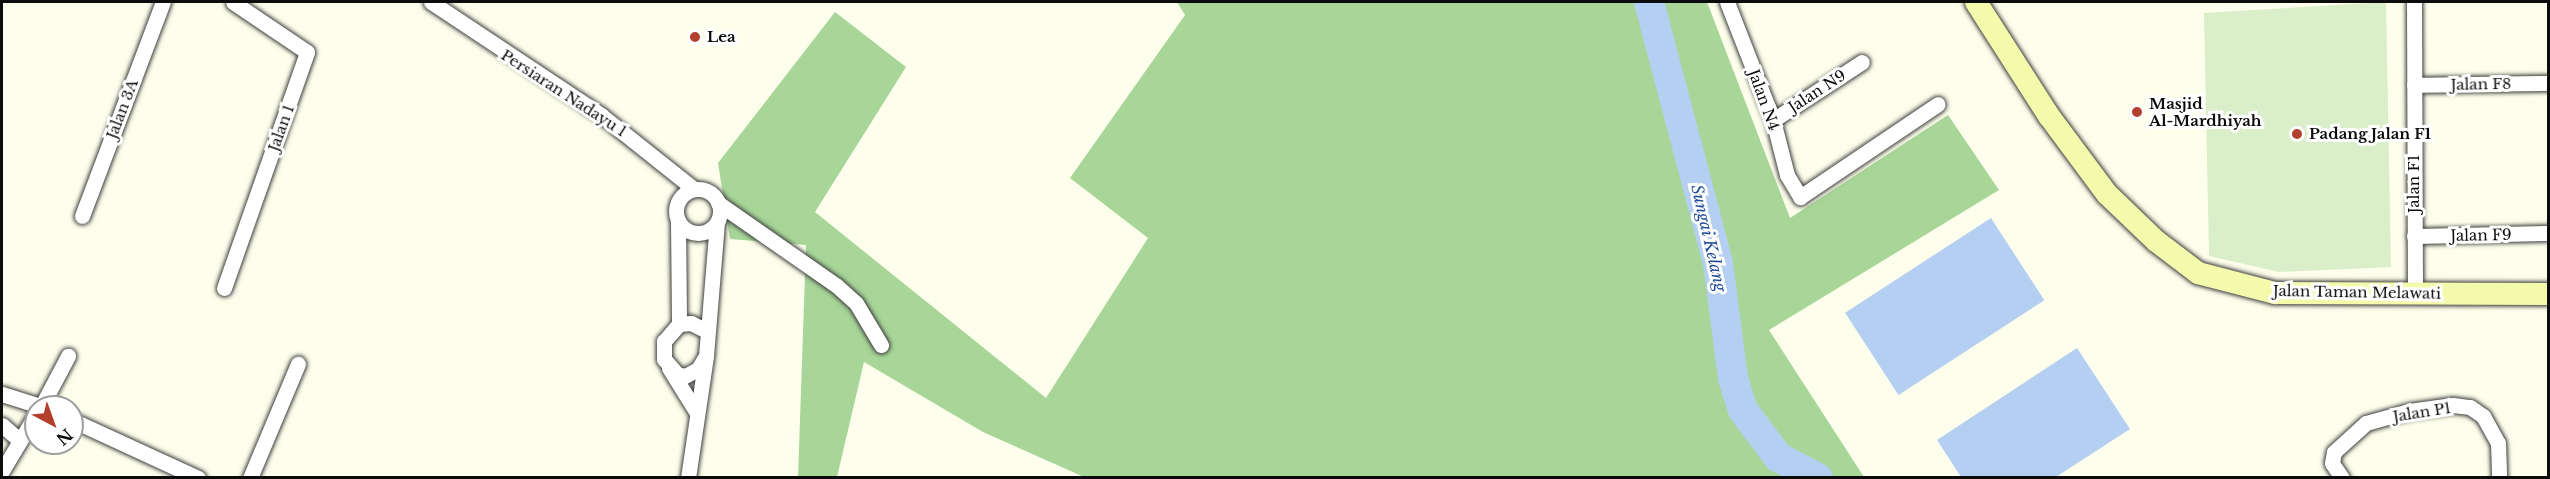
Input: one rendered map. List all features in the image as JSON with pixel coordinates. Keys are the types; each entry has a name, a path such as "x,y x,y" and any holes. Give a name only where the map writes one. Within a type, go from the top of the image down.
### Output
{"main road":[{"name":"Jalan Taman Melawati","path":"1976,2 2049,116 2107,194 2156,241 2198,273 2275,293 2548,294"}],"street":[{"name":"Jalan 3A","path":"82,216 163,2"},
{"name":"Jalan 1","path":"224,288 308,52 233,2"},
{"name":"Persiaran Nadayu 1","path":"431,2 601,115 694,189"},
{"name":"Jalan N4","path":"1727,2 1773,120 1787,175 1800,197 1938,104"},
{"name":"Jalan F1","path":"2414,2 2415,294"},
{"name":"Jalan N9","path":"1773,120 1862,62"},
{"name":"Jalan F8","path":"2414,85 2548,83"},
{"path":"697,413 668,365 662,348 679,324 678,222 675,208 682,196 694,189 713,195 718,203 844,292 856,303 881,345"},
{"path":"688,477 706,356 718,203"},
{"path":"678,222 693,233 711,229 717,222"},
{"name":"Jalan F9","path":"2414,236 2548,233"},
{"path":"679,324 691,323 707,331"},
{"path":"47,395 68,356"},
{"path":"668,365 686,376 698,369 706,356"},
{"path":"250,477 298,363"},
{"path":"2,394 24,403"},
{"name":"Jalan P1","path":"2342,477 2332,463 2334,452 2366,423 2409,411 2453,405 2470,407 2483,416 2498,443 2499,477"},
{"path":"2,425 19,440"},
{"path":"84,425 198,477"},
{"path":"2,471 24,433"}],"green space":[{"path":"1177,2 1707,2 1790,218 1948,115 1999,190 1769,330 1864,477 1084,477 983,432 864,362 837,477 798,478 806,245 730,239 718,163 835,12 906,67 815,212 1046,398 1148,238 1070,178 1185,15"},
{"name":"Padang Jalan F1","path":"2386,2 2391,267 2279,272 2209,256 2204,13"}],"water":[{"path":"1991,218 2044,300 1898,395 1845,313"},
{"path":"2077,348 2130,429 2056,477 1961,477 1937,440"}],"waterway":[{"name":"Sungai Kelang","path":"1649,2 1718,263 1733,378 1743,410 1778,457 1818,478"}],"place":[{"name":"Lea","path":"695,37"},
{"name":"Masjid Al-Mardhiyah","path":"2137,112"},
{"name":"Padang Jalan F1","path":"2297,134"}]}
